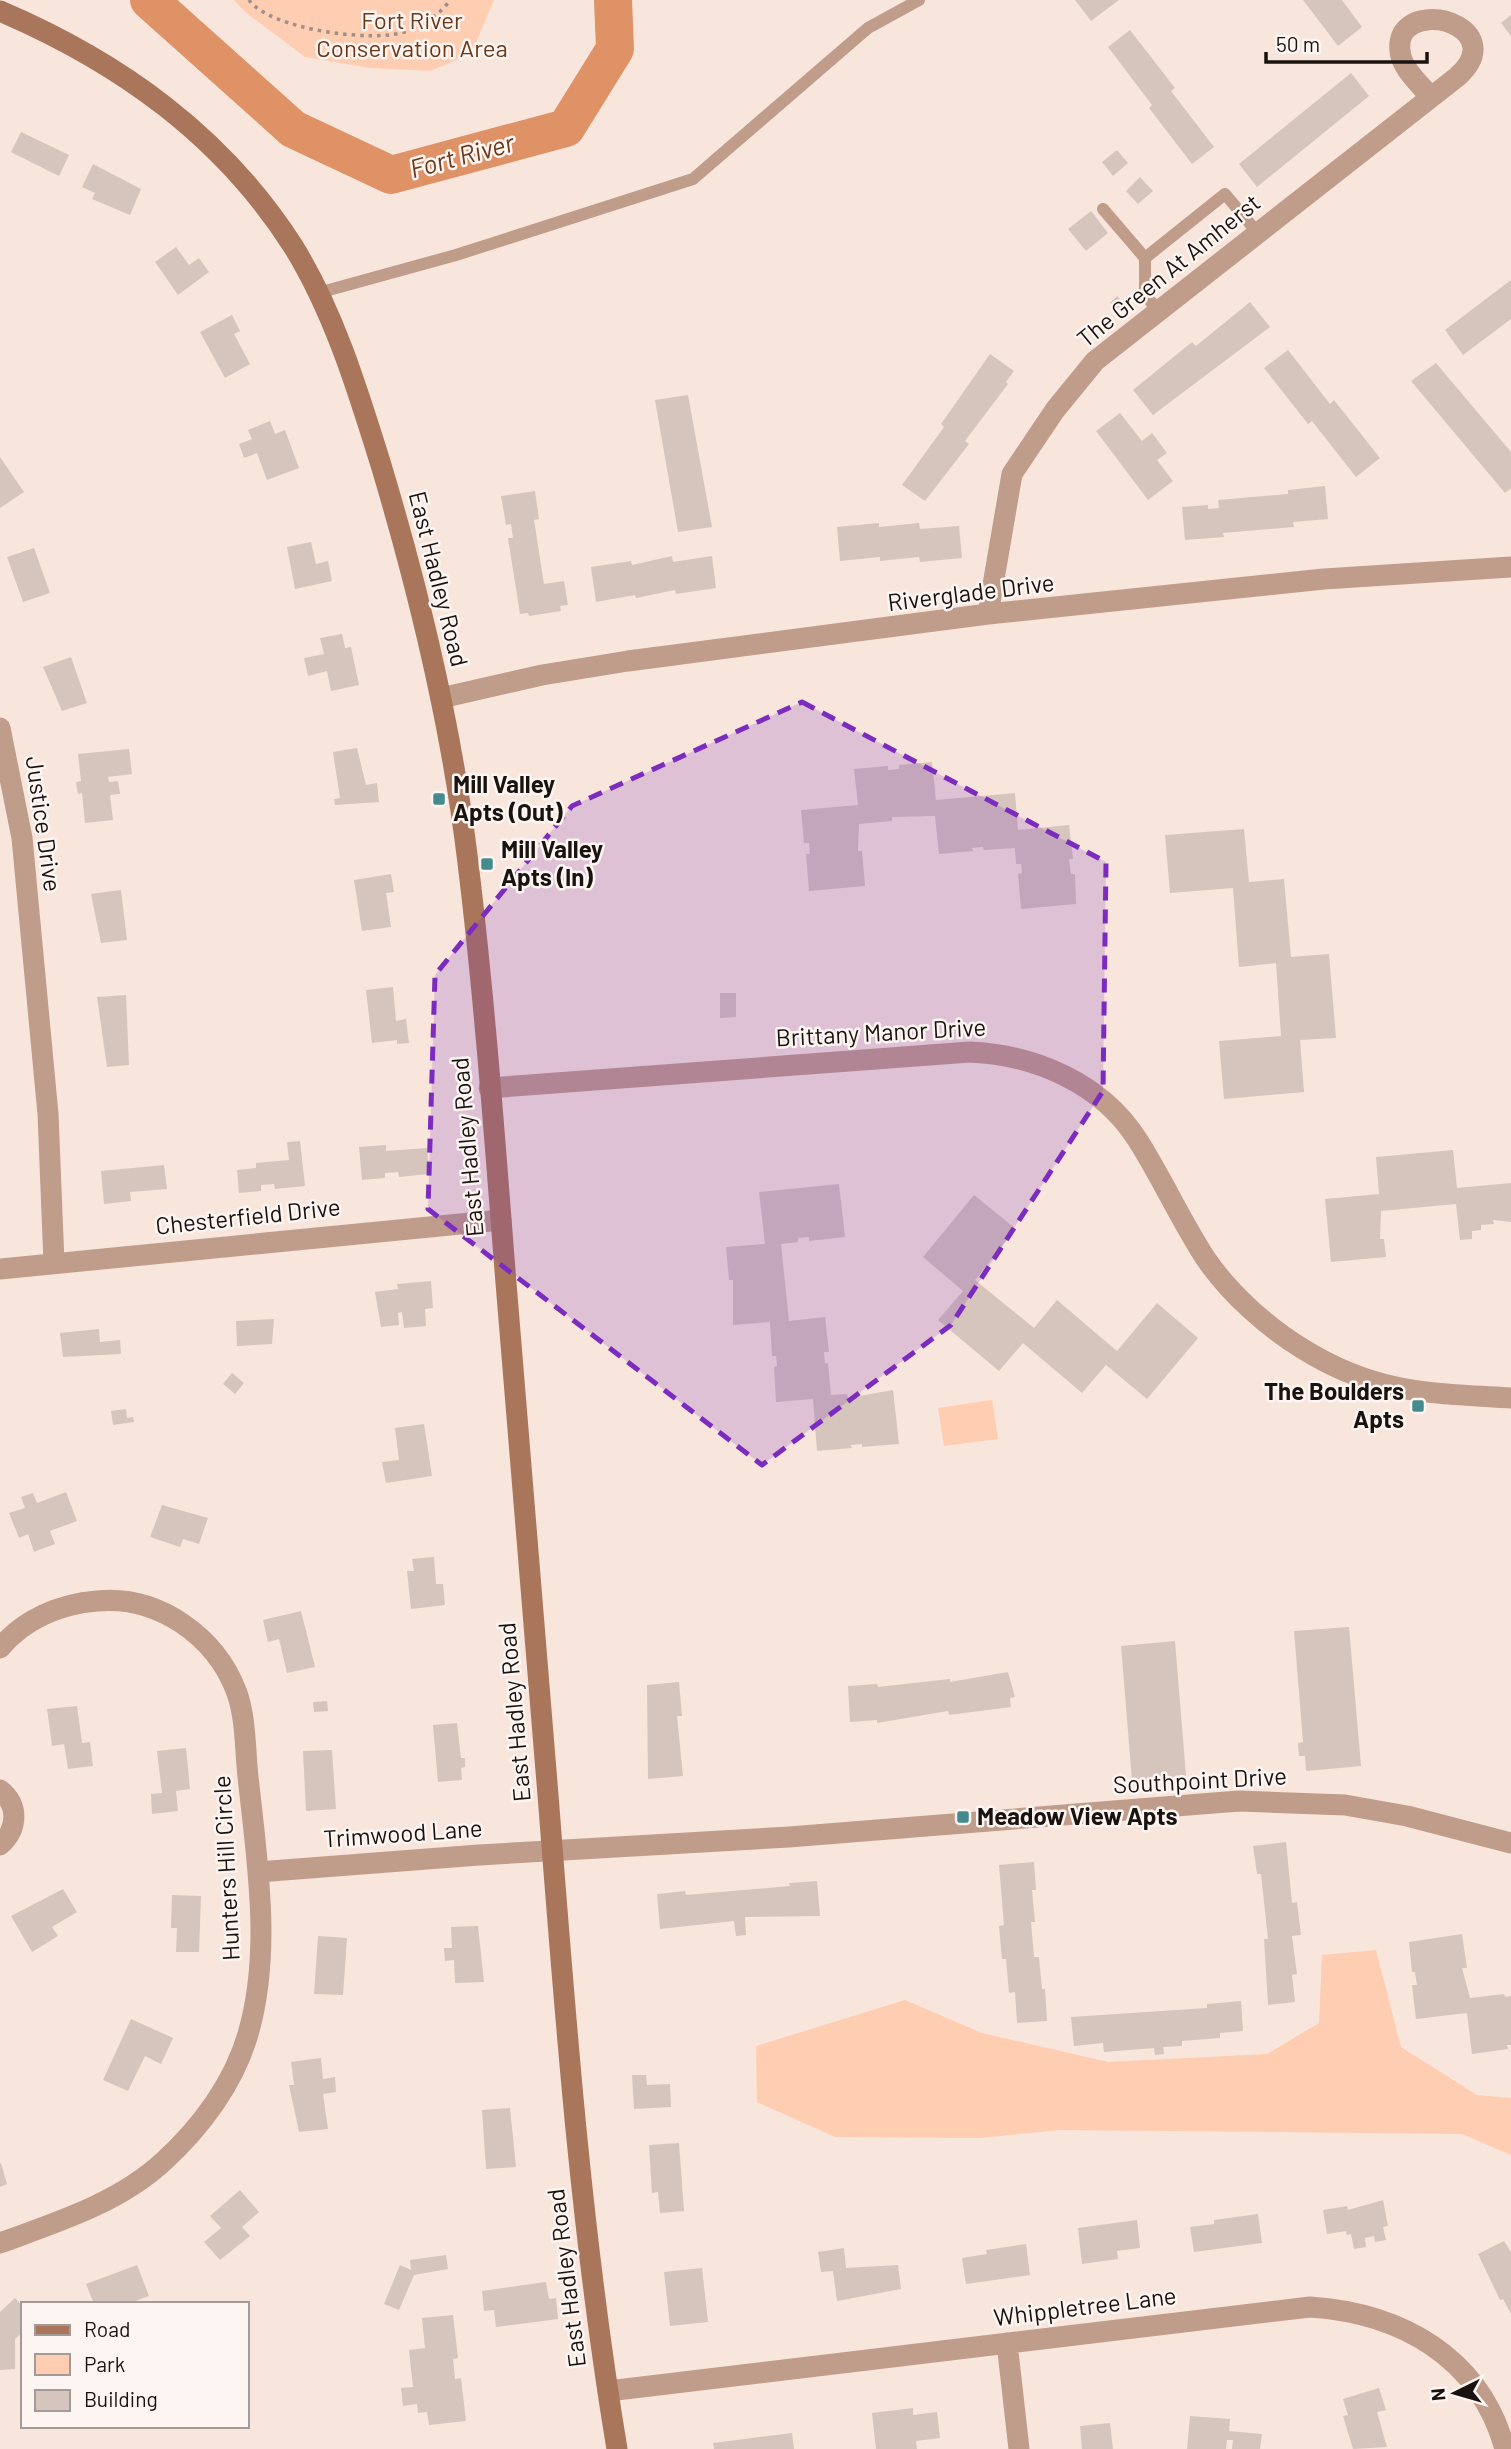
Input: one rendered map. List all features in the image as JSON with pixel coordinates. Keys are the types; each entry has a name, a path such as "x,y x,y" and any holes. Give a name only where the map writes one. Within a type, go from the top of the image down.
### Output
{"street":[{"name":"East Hadley Road","path":"0,11 105,62 181,117 219,153 266,209 295,250 318,293 351,376 387,485 441,698 468,863 586,2217 607,2391 617,2449"},
{"name":"The Green At Amherst","path":"988,614 1012,474 1055,410 1096,361 1431,97"},
{"name":"Riverglade Drive","path":"441,698 542,675 628,661 988,614 1324,579 1511,567"},
{"name":"Justice Drive","path":"0,728 22,838 48,1114 54,1263"},
{"name":"Brittany Manor Drive","path":"489,1088 970,1052 1025,1058 1078,1084 1127,1125 1218,1275 1257,1313 1300,1348 1344,1370 1398,1390 1449,1396 1511,1398"},
{"name":"Chesterfield Drive","path":"0,1269 501,1220"},
{"name":"Hunters Hill Circle","path":"0,1648 16,1632 43,1615 94,1601 119,1601 149,1607 170,1615 191,1628 218,1659 237,1694 258,1872 260,1948 253,2015 242,2052 212,2106 179,2146 133,2186 67,2217 0,2243"},
{"path":"0,1790 11,1803 14,1815 10,1834 0,1845"},
{"name":"Southpoint Drive","path":"552,1850 789,1837 1206,1803 1277,1801 1376,1809 1511,1843"},
{"name":"Trimwood Lane","path":"258,1872 552,1850"},
{"name":"Whippletree Lane","path":"607,2391 1290,2308 1341,2309 1402,2329 1431,2344 1457,2364 1486,2398 1505,2449"},
{"path":"1007,2343 1019,2449"}],"lane":[{"path":"318,293 456,255 693,179 868,28 919,0"},
{"path":"1146,258 1225,194 1257,232"},
{"path":"1103,209 1146,258 1145,294 1158,311"}],"path":[{"path":"249,0 253,6 288,23 373,36 406,32 443,10 450,0"}],"highlighted area":[{"path":"802,702 1106,862 1103,1091 951,1325 762,1465 428,1209 435,975 572,806"}],"green space":[{"name":"Fort River Conservation Area","path":"234,0 494,0 471,54 430,71 370,68 305,57 245,12"},
{"path":"992,1400 998,1439 944,1446 938,1408"},
{"path":"1376,1950 1401,2047 1477,2095 1511,2098 1511,2155 1462,2134 1060,2130 979,2138 835,2137 757,2102 756,2046 905,2000 982,2033 1108,2062 1267,2054 1319,2023 1322,1955"}],"building":[{"path":"1075,0 1119,0 1091,21"},
{"path":"1303,0 1342,0 1362,27 1338,46"},
{"path":"1511,15 1511,36 1501,23"},
{"path":"1130,30 1175,88 1171,91 1214,147 1192,164 1149,108 1152,105 1108,47"},
{"path":"1351,73 1369,96 1257,187 1239,164"},
{"path":"21,132 69,155 59,176 11,152"},
{"path":"1117,150 1128,163 1113,176 1102,162"},
{"path":"93,164 141,189 130,215 92,199 95,193 82,187"},
{"path":"1140,177 1153,191 1138,204 1126,191"},
{"path":"1091,211 1108,233 1086,251 1068,229"},
{"path":"176,247 189,265 199,258 209,272 178,295 155,262"},
{"path":"1511,280 1511,319 1463,355 1445,330"},
{"path":"1117,296 1128,307 1121,314 1110,303"},
{"path":"1250,302 1270,327 1153,415 1133,390 1192,342 1196,346"},
{"path":"232,315 240,331 234,334 250,364 225,378 200,332"},
{"path":"1288,350 1330,404 1334,400 1380,458 1356,477 1312,421 1308,424 1264,368"},
{"path":"990,354 1014,371 1006,382 1008,384 965,441 969,444 925,501 902,485 944,427 941,424"},
{"path":"1436,363 1511,452 1511,488 1505,493 1411,381"},
{"path":"688,395 712,527 678,532 655,400"},
{"path":"1120,413 1142,441 1152,433 1167,453 1157,460 1173,481 1148,500 1096,431"},
{"path":"270,421 275,434 285,430 299,468 267,480 257,453 244,458 239,444 252,439 248,430"},
{"path":"0,457 24,492 0,508"},
{"path":"1325,486 1328,519 1293,522 1294,527 1223,533 1224,537 1185,540 1182,507 1208,505 1208,509 1219,508 1218,500 1288,494 1288,490"},
{"path":"535,491 539,519 534,520 544,584 564,581 568,605 560,606 561,611 529,616 528,613 520,614 508,538 513,538 511,524 506,525 501,496"},
{"path":"879,523 879,527 919,523 920,529 959,526 962,558 920,562 919,557 880,561 880,557 840,561 837,527"},
{"path":"311,542 316,564 328,561 332,581 295,589 287,547"},
{"path":"34,548 50,593 23,602 7,557"},
{"path":"672,556 673,562 712,556 716,588 676,594 675,590 596,602 591,567 631,561 632,565"},
{"path":"342,634 345,648 351,647 359,685 331,691 327,671 308,676 304,658 324,654 320,638"},
{"path":"71,657 87,703 62,711 43,667"},
{"path":"357,748 366,785 377,783 379,802 335,805 334,799 340,798 333,752"},
{"path":"129,749 132,774 108,777 109,782 118,781 120,794 110,795 113,820 85,823 82,793 78,794 76,782 81,781 78,754"},
{"path":"932,762 936,800 1015,793 1018,830 1069,825 1073,859 1069,859 1071,874 1075,874 1076,904 1021,909 1018,874 1022,873 1021,864 1016,864 1015,848 984,850 983,847 972,848 973,851 939,854 935,816 892,817 892,821 859,824 858,851 862,851 865,886 809,891 806,854 810,854 809,843 804,843 801,810 858,805 854,769 888,766 888,770 899,769 899,765"},
{"path":"1244,829 1249,882 1284,879 1291,957 1329,954 1336,1038 1300,1040 1304,1092 1224,1099 1219,1041 1281,1036 1276,963 1239,967 1233,888 1170,893 1165,835"},
{"path":"391,874 394,892 386,893 391,927 362,931 354,880"},
{"path":"121,890 127,940 101,943 91,894"},
{"path":"393,987 396,1021 406,1019 409,1043 397,1044 397,1040 372,1043 366,990"},
{"path":"720,993 736,993 736,1017 720,1018"},
{"path":"126,995 129,1065 107,1067 97,997"},
{"path":"300,1141 305,1186 275,1189 274,1184 261,1185 261,1191 239,1193 237,1170 256,1168 256,1163 289,1160 287,1142"},
{"path":"386,1145 386,1151 427,1148 429,1174 399,1177 398,1172 385,1173 385,1178 362,1180 359,1147"},
{"path":"1453,1150 1457,1188 1511,1183 1511,1222 1493,1220 1494,1224 1481,1225 1481,1230 1472,1231 1472,1239 1460,1240 1456,1204 1381,1211 1380,1239 1384,1239 1386,1257 1331,1262 1325,1199 1379,1194 1376,1157"},
{"path":"164,1165 167,1189 130,1192 131,1201 104,1204 101,1171"},
{"path":"839,1184 845,1237 809,1241 809,1237 798,1238 798,1242 781,1244 789,1321 825,1317 829,1352 824,1352 825,1363 828,1363 831,1395 847,1394 848,1398 893,1390 899,1444 862,1447 862,1444 851,1445 852,1448 817,1451 813,1399 776,1402 774,1367 777,1366 776,1356 772,1356 770,1322 733,1325 733,1280 729,1280 726,1247 765,1244 759,1192"},
{"path":"974,1195 1016,1229 975,1280 1034,1328 1057,1300 1117,1351 1157,1303 1198,1338 1147,1399 1106,1365 1082,1393 1023,1343 999,1371 938,1320 963,1291 923,1257"},
{"path":"431,1281 433,1308 425,1309 426,1326 404,1328 402,1312 398,1313 399,1325 381,1327 375,1292 398,1289 397,1284"},
{"path":"274,1319 272,1344 237,1346 236,1321"},
{"path":"99,1329 100,1342 120,1340 121,1354 63,1357 60,1333"},
{"path":"232,1373 244,1383 235,1394 223,1384"},
{"path":"126,1409 127,1418 133,1417 134,1422 113,1425 111,1411"},
{"path":"424,1424 432,1476 386,1483 382,1462 399,1460 395,1428"},
{"path":"66,1492 77,1521 50,1531 55,1544 34,1552 28,1534 19,1538 9,1513 25,1508 21,1497 33,1493 37,1503"},
{"path":"162,1505 208,1518 199,1544 183,1539 180,1547 150,1537"},
{"path":"434,1557 436,1584 443,1584 445,1605 411,1609 407,1571 414,1571 412,1559"},
{"path":"301,1611 315,1667 287,1673 279,1639 268,1642 263,1620"},
{"path":"1349,1627 1361,1766 1306,1771 1305,1756 1299,1756 1298,1743 1303,1742 1294,1631"},
{"path":"1175,1641 1186,1776 1132,1780 1121,1646"},
{"path":"1008,1672 1015,1697 1010,1698 1011,1707 949,1715 948,1711 877,1723 877,1720 850,1722 848,1686 877,1684 878,1687 950,1679 950,1682"},
{"path":"679,1682 682,1716 677,1716 683,1776 648,1779 647,1685"},
{"path":"327,1701 328,1711 314,1712 313,1702"},
{"path":"77,1706 82,1743 90,1742 93,1766 68,1769 64,1744 52,1746 47,1709"},
{"path":"457,1723 461,1758 465,1758 465,1767 461,1768 462,1780 438,1782 433,1725"},
{"path":"186,1748 190,1789 176,1791 178,1811 152,1814 151,1794 162,1793 157,1751"},
{"path":"332,1750 336,1809 306,1811 303,1751"},
{"path":"1286,1842 1292,1903 1297,1902 1301,1935 1292,1936 1297,1974 1292,1975 1295,2002 1268,2005 1264,1939 1268,1939 1261,1874 1257,1874 1253,1846"},
{"path":"1034,1862 1036,1890 1032,1890 1035,1922 1031,1922 1034,1957 1039,1957 1042,1989 1045,1989 1047,2021 1017,2023 1015,1992 1009,1993 1006,1959 1002,1959 999,1926 1004,1925 999,1865"},
{"path":"817,1881 820,1916 745,1917 746,1935 736,1936 734,1921 660,1929 657,1894 685,1891 686,1895 790,1886 789,1883"},
{"path":"63,1889 77,1912 52,1927 58,1936 32,1952 11,1916"},
{"path":"172,1895 201,1896 199,1952 176,1952 177,1928 171,1928"},
{"path":"478,1926 484,1982 455,1983 454,1960 445,1961 444,1948 452,1948 451,1927"},
{"path":"1462,1934 1467,1968 1462,1968 1470,1998 1504,1994 1505,1997 1511,1996 1511,2045 1507,2045 1508,2049 1472,2054 1467,2013 1416,2019 1412,1985 1417,1985 1415,1972 1412,1972 1409,1942"},
{"path":"318,1936 347,1938 343,1995 314,1994"},
{"path":"1241,2001 1243,2031 1220,2033 1220,2038 1182,2041 1182,2046 1163,2047 1164,2054 1155,2055 1154,2048 1104,2052 1103,2043 1074,2046 1071,2017 1207,2008 1207,2004"},
{"path":"131,2019 173,2038 161,2064 145,2056 128,2091 103,2080"},
{"path":"321,2058 323,2079 335,2077 336,2092 323,2094 328,2129 299,2132 289,2085 294,2085 291,2062"},
{"path":"632,2075 646,2075 647,2085 670,2084 671,2107 634,2109"},
{"path":"510,2108 516,2167 486,2169 482,2110"},
{"path":"679,2143 684,2211 660,2213 658,2192 652,2193 649,2145"},
{"path":"0,2164 7,2184 0,2187"},
{"path":"240,2190 259,2212 242,2227 250,2236 220,2260 204,2242 221,2228 210,2216"},
{"path":"1383,2200 1388,2226 1383,2227 1386,2240 1375,2242 1374,2236 1365,2238 1366,2247 1354,2249 1351,2234 1347,2235 1346,2231 1327,2234 1323,2210 1347,2206 1348,2210"},
{"path":"1258,2214 1262,2243 1194,2252 1190,2227 1214,2224 1214,2220"},
{"path":"1137,2220 1140,2248 1117,2251 1118,2259 1082,2264 1078,2228"},
{"path":"1504,2241 1511,2252 1511,2314 1503,2299 1500,2300 1478,2254"},
{"path":"1026,2244 1030,2275 966,2284 962,2258 987,2254 986,2250"},
{"path":"844,2248 846,2268 898,2265 901,2289 837,2301 833,2271 821,2272 818,2252"},
{"path":"446,2255 448,2269 414,2275 399,2310 384,2304 400,2265 411,2270 410,2260"},
{"path":"137,2265 149,2296 132,2302 93,2302 86,2284"},
{"path":"702,2268 708,2322 670,2326 664,2272"},
{"path":"546,2282 549,2299 556,2298 558,2319 496,2327 494,2310 484,2311 482,2291"},
{"path":"15,2298 21,2305 21,2334 15,2339 15,2369 0,2370 0,2312"},
{"path":"453,2315 458,2358 453,2359 455,2379 461,2378 466,2421 429,2425 427,2412 418,2413 417,2404 403,2406 401,2388 413,2387 409,2350 425,2348 422,2318"},
{"path":"1379,2388 1386,2410 1377,2412 1387,2447 1353,2449 1343,2416 1348,2415 1343,2399"},
{"path":"913,2408 913,2415 937,2412 940,2438 916,2441 917,2449 876,2449 872,2413"},
{"path":"1190,2416 1230,2419 1229,2431 1262,2434 1260,2449 1232,2449 1233,2440 1227,2440 1226,2449 1187,2449"},
{"path":"1110,2423 1113,2449 1082,2449 1080,2426"},
{"path":"792,2433 794,2449 714,2449 713,2443"}],"waterway":[{"name":"Fort River","path":"149,0 293,129 391,175 566,128 615,49 613,0"}],"place":[{"name":"Mill Valley Apts (Out)","path":"439,799"},
{"name":"Mill Valley Apts (In)","path":"487,864"},
{"name":"The Boulders Apts","path":"1418,1406"},
{"name":"Meadow View Apts","path":"963,1817"}]}
